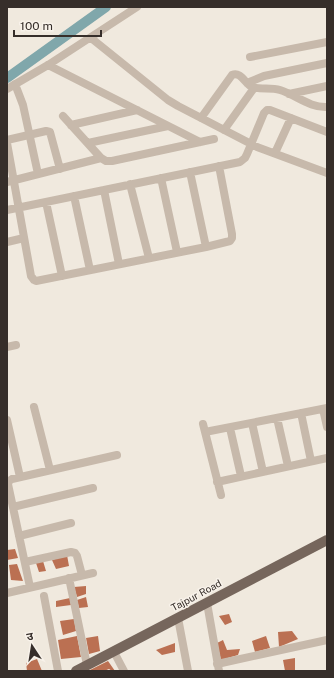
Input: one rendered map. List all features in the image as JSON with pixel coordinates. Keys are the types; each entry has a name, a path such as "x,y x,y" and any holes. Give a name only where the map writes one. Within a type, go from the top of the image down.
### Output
{"main road":[{"name":"Tajpur Road","path":"76,671 327,540"}],"street":[{"path":"7,89 91,38 137,7"},
{"path":"91,38 168,100 252,144 326,170"},
{"path":"250,57 327,42"},
{"path":"224,130 250,85 264,76 327,64"},
{"path":"48,65 200,142"},
{"path":"201,118 234,74 238,74 250,85 280,90 313,105 322,108 327,107"},
{"path":"15,84 23,106 38,174"},
{"path":"289,94 327,86"},
{"path":"72,125 136,110"},
{"path":"7,210 236,163 245,158 264,113 267,110 327,132"},
{"path":"63,116 101,158 106,161 214,139"},
{"path":"275,153 291,118"},
{"path":"88,143 168,126"},
{"path":"60,169 50,132 46,131 30,134 7,141 11,181 19,208 31,276 34,280 62,276 230,241 232,234 219,166"},
{"path":"11,181 101,158"},
{"path":"190,172 206,247"},
{"path":"161,178 177,252"},
{"path":"130,184 149,258"},
{"path":"104,190 119,264"},
{"path":"74,196 90,270"},
{"path":"46,202 62,276"},
{"path":"7,242 24,238"},
{"path":"7,347 16,345"},
{"path":"34,407 50,470"},
{"path":"221,495 204,428 230,428 325,409 327,427"},
{"path":"301,413 311,461"},
{"path":"277,418 288,466"},
{"path":"7,420 20,477"},
{"path":"252,423 263,472"},
{"path":"230,428 241,476"},
{"path":"30,587 8,484 9,481 20,477 117,455"},
{"path":"217,482 327,458"},
{"path":"13,507 93,488"},
{"path":"19,536 71,523"},
{"path":"25,562 71,552 77,556 82,575"},
{"path":"7,592 93,573"},
{"path":"69,578 87,665"},
{"path":"44,596 58,671"},
{"path":"207,603 218,668 327,640"},
{"path":"178,618 188,671"},
{"path":"114,652 124,671"}],"building":[{"path":"15,549 18,558 7,560 7,550"},
{"path":"67,555 69,566 56,569 52,560"},
{"path":"43,561 46,571 39,572 36,563"},
{"path":"17,564 23,581 11,580 9,565"},
{"path":"86,586 86,594 77,597 74,587"},
{"path":"86,597 88,607 79,608 77,600"},
{"path":"70,598 71,605 56,607 56,601"},
{"path":"229,614 232,622 225,625 219,616"},
{"path":"74,619 76,631 63,635 60,621"},
{"path":"292,631 298,639 279,647 278,632"},
{"path":"77,636 81,657 61,659 58,640"},
{"path":"98,636 100,651 89,654 86,638"},
{"path":"266,636 270,648 255,652 252,641"},
{"path":"223,640 227,650 240,649 238,655 221,660 217,643"},
{"path":"175,643 175,652 162,655 156,650"},
{"path":"295,658 295,671 285,671 283,660"},
{"path":"37,659 42,671 27,671 26,663"},
{"path":"108,661 115,671 109,669 104,671 88,671"}],"waterway":[{"path":"7,78 106,7"}]}
